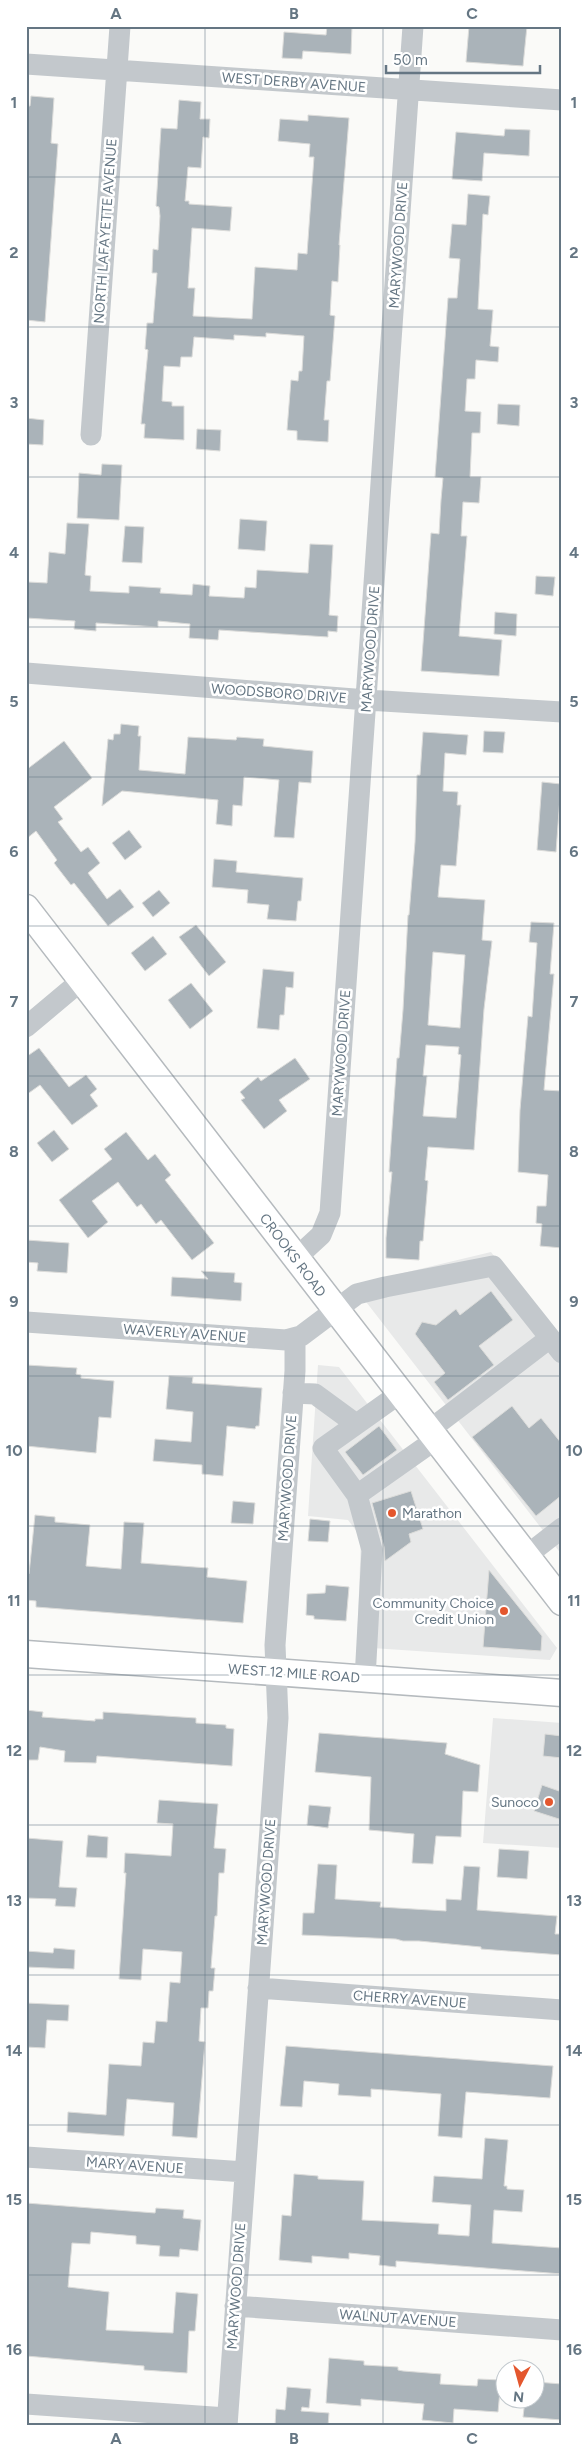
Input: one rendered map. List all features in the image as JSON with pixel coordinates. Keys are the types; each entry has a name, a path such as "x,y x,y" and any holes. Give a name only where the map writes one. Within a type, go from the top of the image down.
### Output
{"main road":[{"name":"CROOKS ROAD","path":"29,915 82,980 431,1436 562,1602"},
{"name":"WEST 12 MILE ROAD","path":"26,1654 562,1693"}],"street":[{"name":"NORTH LAFAYETTE AVENUE","path":"91,435 120,26"},
{"name":"MARYWOOD DRIVE","path":"296,1258 321,1235 330,1213 413,26"},
{"name":"WEST DERBY AVENUE","path":"26,64 562,100"},
{"name":"WOODSBORO DRIVE","path":"26,673 367,700 562,712"},
{"path":"26,1027 82,980"},
{"name":"WAVERLY AVENUE","path":"26,1322 280,1340 295,1338 314,1328 357,1294 385,1286 493,1266 556,1346"},
{"name":"MARYWOOD DRIVE","path":"227,2422 278,1718 275,1644 294,1392 295,1338"},
{"path":"356,1495 431,1436 556,1346"},
{"path":"294,1392 315,1394 356,1424"},
{"path":"365,1679 372,1550 356,1495 323,1448 399,1394"},
{"path":"526,1556 562,1528"},
{"name":"CHERRY AVENUE","path":"258,1988 562,2010"},
{"name":"MARY AVENUE","path":"26,2157 245,2172"},
{"name":"WALNUT AVENUE","path":"235,2306 562,2330"},
{"path":"26,2404 227,2422"}],"shaded area":[{"path":"491,1252 562,1345 562,1555 353,1285"},
{"path":"318,1365 339,1367 557,1648 550,1660 357,1647 361,1537 348,1520 308,1516"},
{"path":"493,1718 562,1723 562,1848 483,1843"}],"building":[{"path":"327,26 352,26 351,54 303,51 302,59 282,58 284,32 326,35"},
{"path":"469,26 527,26 523,66 466,62"},
{"path":"31,96 54,98 51,143 58,144 45,322 26,320 26,106 30,106"},
{"path":"179,100 201,102 200,119 210,119 209,138 203,137 201,168 188,167 185,201 189,201 189,204 232,207 230,231 192,228 188,288 195,288 193,316 252,319 255,267 297,270 298,253 307,254 314,157 309,157 310,144 278,141 280,119 308,121 308,115 349,118 338,282 332,281 330,315 335,316 330,381 327,381 324,420 329,420 328,442 297,440 297,431 287,430 291,380 298,381 299,371 302,371 304,336 266,333 266,337 234,335 234,340 194,337 192,357 181,357 180,367 164,366 162,401 172,402 172,406 184,406 184,440 144,438 145,424 141,424 148,350 145,349 147,323 153,323 157,273 152,273 153,249 158,250 160,216 159,207 156,206 161,128 177,129"},
{"path":"505,129 530,130 529,156 484,153 482,181 452,179 456,132 504,136"},
{"path":"468,194 490,196 488,215 483,214 478,309 493,310 490,346 499,347 498,362 476,360 475,379 467,379 465,411 481,412 480,433 472,433 470,477 481,477 479,503 463,502 461,536 467,536 459,636 502,640 499,676 421,671 431,533 439,534 443,478 435,477 448,298 457,298 460,259 449,258 452,224 466,225"},
{"path":"498,404 520,405 519,426 497,424"},
{"path":"26,418 44,420 43,445 26,444"},
{"path":"197,429 221,430 220,451 196,449"},
{"path":"102,464 122,465 119,520 77,518 79,473 101,475"},
{"path":"240,519 267,521 265,551 238,549"},
{"path":"67,523 89,524 85,575 91,576 90,591 129,593 129,586 161,588 160,593 192,595 193,584 210,586 209,596 244,598 245,587 256,588 257,570 308,573 310,544 333,545 329,615 338,616 337,632 328,631 328,637 219,630 218,640 189,638 190,624 158,621 158,627 96,623 96,631 74,629 75,621 26,618 28,582 47,583 49,552 65,554"},
{"path":"125,526 144,527 142,563 122,562"},
{"path":"536,576 555,577 553,596 535,594"},
{"path":"495,612 517,614 516,636 494,634"},
{"path":"121,724 139,726 138,736 141,736 139,770 185,774 188,737 236,740 237,737 264,739 263,746 313,751 311,783 299,782 294,838 274,837 279,780 244,777 242,806 233,805 232,826 216,824 218,800 122,791 102,806 108,739 113,740 114,734 120,734"},
{"path":"484,731 505,732 503,753 483,752"},
{"path":"423,732 468,735 466,755 445,753 443,791 458,792 457,805 461,805 456,866 441,865 438,897 485,900 482,940 492,941 484,1009 474,1150 428,1147 425,1180 428,1181 423,1241 420,1241 419,1260 386,1258 386,1238 392,1172 389,1172 397,1058 399,1058 403,1010 408,915 415,842 417,775 420,775","holes":["433,952 465,955 460,1028 428,1025","426,1045 459,1047 458,1054 461,1055 456,1118 423,1116 427,1076 423,1076"]},
{"path":"64,741 92,778 54,807 63,819 58,822 81,852 88,847 100,863 88,873 107,899 120,889 134,907 108,926 74,883 71,885 54,863 57,860 36,831 26,839 26,770"},
{"path":"542,782 561,784 556,852 537,850"},
{"path":"129,830 142,847 125,860 112,843"},
{"path":"214,859 237,861 236,872 303,878 301,901 298,901 296,921 267,919 269,905 247,903 248,890 212,887"},
{"path":"159,890 170,903 153,917 142,903"},
{"path":"531,922 554,923 550,974 554,974 544,1090 562,1091 562,1248 540,1246 542,1224 536,1223 537,1206 546,1206 548,1175 518,1172 520,1110 528,1016 532,1017 537,943 529,942"},
{"path":"196,925 226,962 209,976 179,937"},
{"path":"153,936 167,954 145,971 131,953"},
{"path":"263,969 294,972 293,988 286,987 284,1015 280,1015 279,1030 257,1028"},
{"path":"191,983 213,1011 190,1029 168,1000"},
{"path":"39,1048 69,1087 86,1075 97,1089 90,1095 98,1106 72,1125 40,1085 26,1095 26,1057"},
{"path":"295,1058 310,1079 279,1100 287,1111 264,1129 241,1100 245,1098 240,1092 258,1077 261,1081"},
{"path":"54,1130 69,1149 52,1162 37,1143"},
{"path":"126,1132 148,1160 155,1154 171,1175 165,1180 214,1243 192,1260 161,1220 156,1224 141,1204 137,1207 118,1182 92,1201 108,1222 88,1238 59,1200 112,1159 104,1149"},
{"path":"26,1240 69,1243 67,1273 37,1271 38,1263 26,1262"},
{"path":"201,1271 235,1273 234,1282 242,1283 241,1301 171,1296 172,1277 208,1279"},
{"path":"491,1291 513,1320 479,1346 494,1365 448,1400 434,1382 445,1373 415,1334 422,1322 436,1325 456,1309 460,1315"},
{"path":"26,1365 77,1368 76,1374 81,1375 81,1378 114,1381 111,1418 99,1417 96,1453 26,1446"},
{"path":"169,1376 193,1377 192,1383 262,1388 259,1426 256,1426 255,1429 227,1426 223,1476 202,1474 202,1465 153,1461 155,1439 191,1442 193,1412 166,1409"},
{"path":"512,1406 529,1428 541,1418 562,1444 562,1495 536,1516 472,1437"},
{"path":"379,1426 397,1450 363,1475 345,1452"},
{"path":"411,1491 423,1529 409,1534 411,1542 385,1561 384,1547 372,1503"},
{"path":"233,1501 255,1503 253,1524 231,1523"},
{"path":"35,1515 55,1517 55,1522 90,1525 86,1566 121,1569 124,1522 144,1523 141,1563 208,1568 207,1577 247,1581 243,1623 36,1607 36,1601 26,1600 26,1574 29,1574"},
{"path":"310,1519 330,1521 328,1542 308,1541"},
{"name":"Community Choice Credit Union","path":"489,1570 542,1636 541,1651 483,1647"},
{"path":"326,1585 349,1587 346,1621 314,1619 314,1616 306,1615 307,1594 325,1593"},
{"path":"26,1710 43,1712 42,1717 95,1721 95,1719 103,1719 103,1712 196,1718 196,1723 226,1725 226,1728 234,1729 232,1766 97,1756 96,1763 64,1762 65,1751 40,1747 38,1760 26,1760"},
{"path":"319,1733 447,1743 445,1754 480,1765 478,1792 463,1791 461,1837 436,1836 433,1864 412,1863 414,1834 369,1830 371,1777 315,1772"},
{"path":"545,1734 562,1736 562,1758 543,1756"},
{"name":"Sunoco","path":"542,1785 562,1792 562,1820 534,1811"},
{"path":"159,1800 218,1804 214,1848 226,1849 224,1873 219,1873 217,1916 215,1916 211,1968 215,1968 213,1991 209,1991 208,2008 201,2008 199,2041 205,2042 197,2138 172,2136 174,2103 127,2099 124,2136 67,2132 68,2112 106,2115 109,2064 141,2066 143,2042 154,2043 156,2021 167,2022 170,1982 180,1983 182,1952 143,1949 141,1980 119,1979 126,1873 124,1873 125,1853 171,1856 173,1824 157,1823"},
{"path":"309,1805 331,1807 328,1828 307,1825"},
{"path":"88,1835 108,1837 107,1858 86,1857"},
{"path":"26,1838 63,1841 59,1887 77,1888 75,1907 55,1906 56,1899 26,1898"},
{"path":"499,1849 529,1851 527,1879 497,1877"},
{"path":"318,1864 337,1865 335,1899 381,1902 380,1907 446,1911 446,1899 461,1900 464,1866 480,1867 477,1910 557,1916 555,1934 562,1934 562,1955 481,1949 481,1947 396,1939 302,1935 303,1913 314,1913"},
{"path":"54,1948 75,1950 74,1969 26,1967 26,1951 53,1953"},
{"path":"26,2003 69,2005 68,2021 47,2020 45,2048 26,2047"},
{"path":"286,2046 553,2066 550,2098 466,2092 462,2138 438,2136 441,2094 371,2089 371,2097 338,2095 339,2084 304,2081 302,2107 280,2106"},
{"path":"485,2138 508,2140 504,2186 507,2186 507,2189 524,2190 522,2212 494,2210 492,2243 562,2248 562,2274 396,2261 396,2267 379,2265 380,2256 349,2253 349,2259 312,2256 312,2263 279,2260 282,2215 291,2216 294,2174 318,2176 318,2179 364,2181 362,2220 439,2224 438,2234 469,2236 471,2205 432,2202 434,2176 482,2179"},
{"path":"26,2203 155,2213 156,2208 184,2210 183,2218 201,2220 198,2251 180,2249 179,2257 159,2256 160,2246 136,2244 136,2236 91,2232 90,2244 72,2243 68,2287 109,2292 106,2330 173,2333 176,2292 198,2294 195,2331 189,2331 187,2373 144,2370 144,2366 26,2356"},
{"path":"329,2358 364,2361 364,2365 398,2367 398,2370 403,2371 441,2374 440,2384 477,2386 478,2379 496,2380 496,2410 498,2410 498,2412 454,2409 453,2423 422,2420 424,2404 361,2399 361,2406 326,2403"},
{"path":"546,2383 562,2384 562,2420 523,2417 524,2410 546,2410"},
{"path":"287,2387 311,2389 309,2408 302,2407 301,2411 329,2413 328,2426 275,2426 276,2409 285,2410"}],"place":[{"name":"Marathon","path":"392,1513"},
{"name":"Community Choice Credit Union","path":"504,1611"},
{"name":"Sunoco","path":"549,1802"}]}
